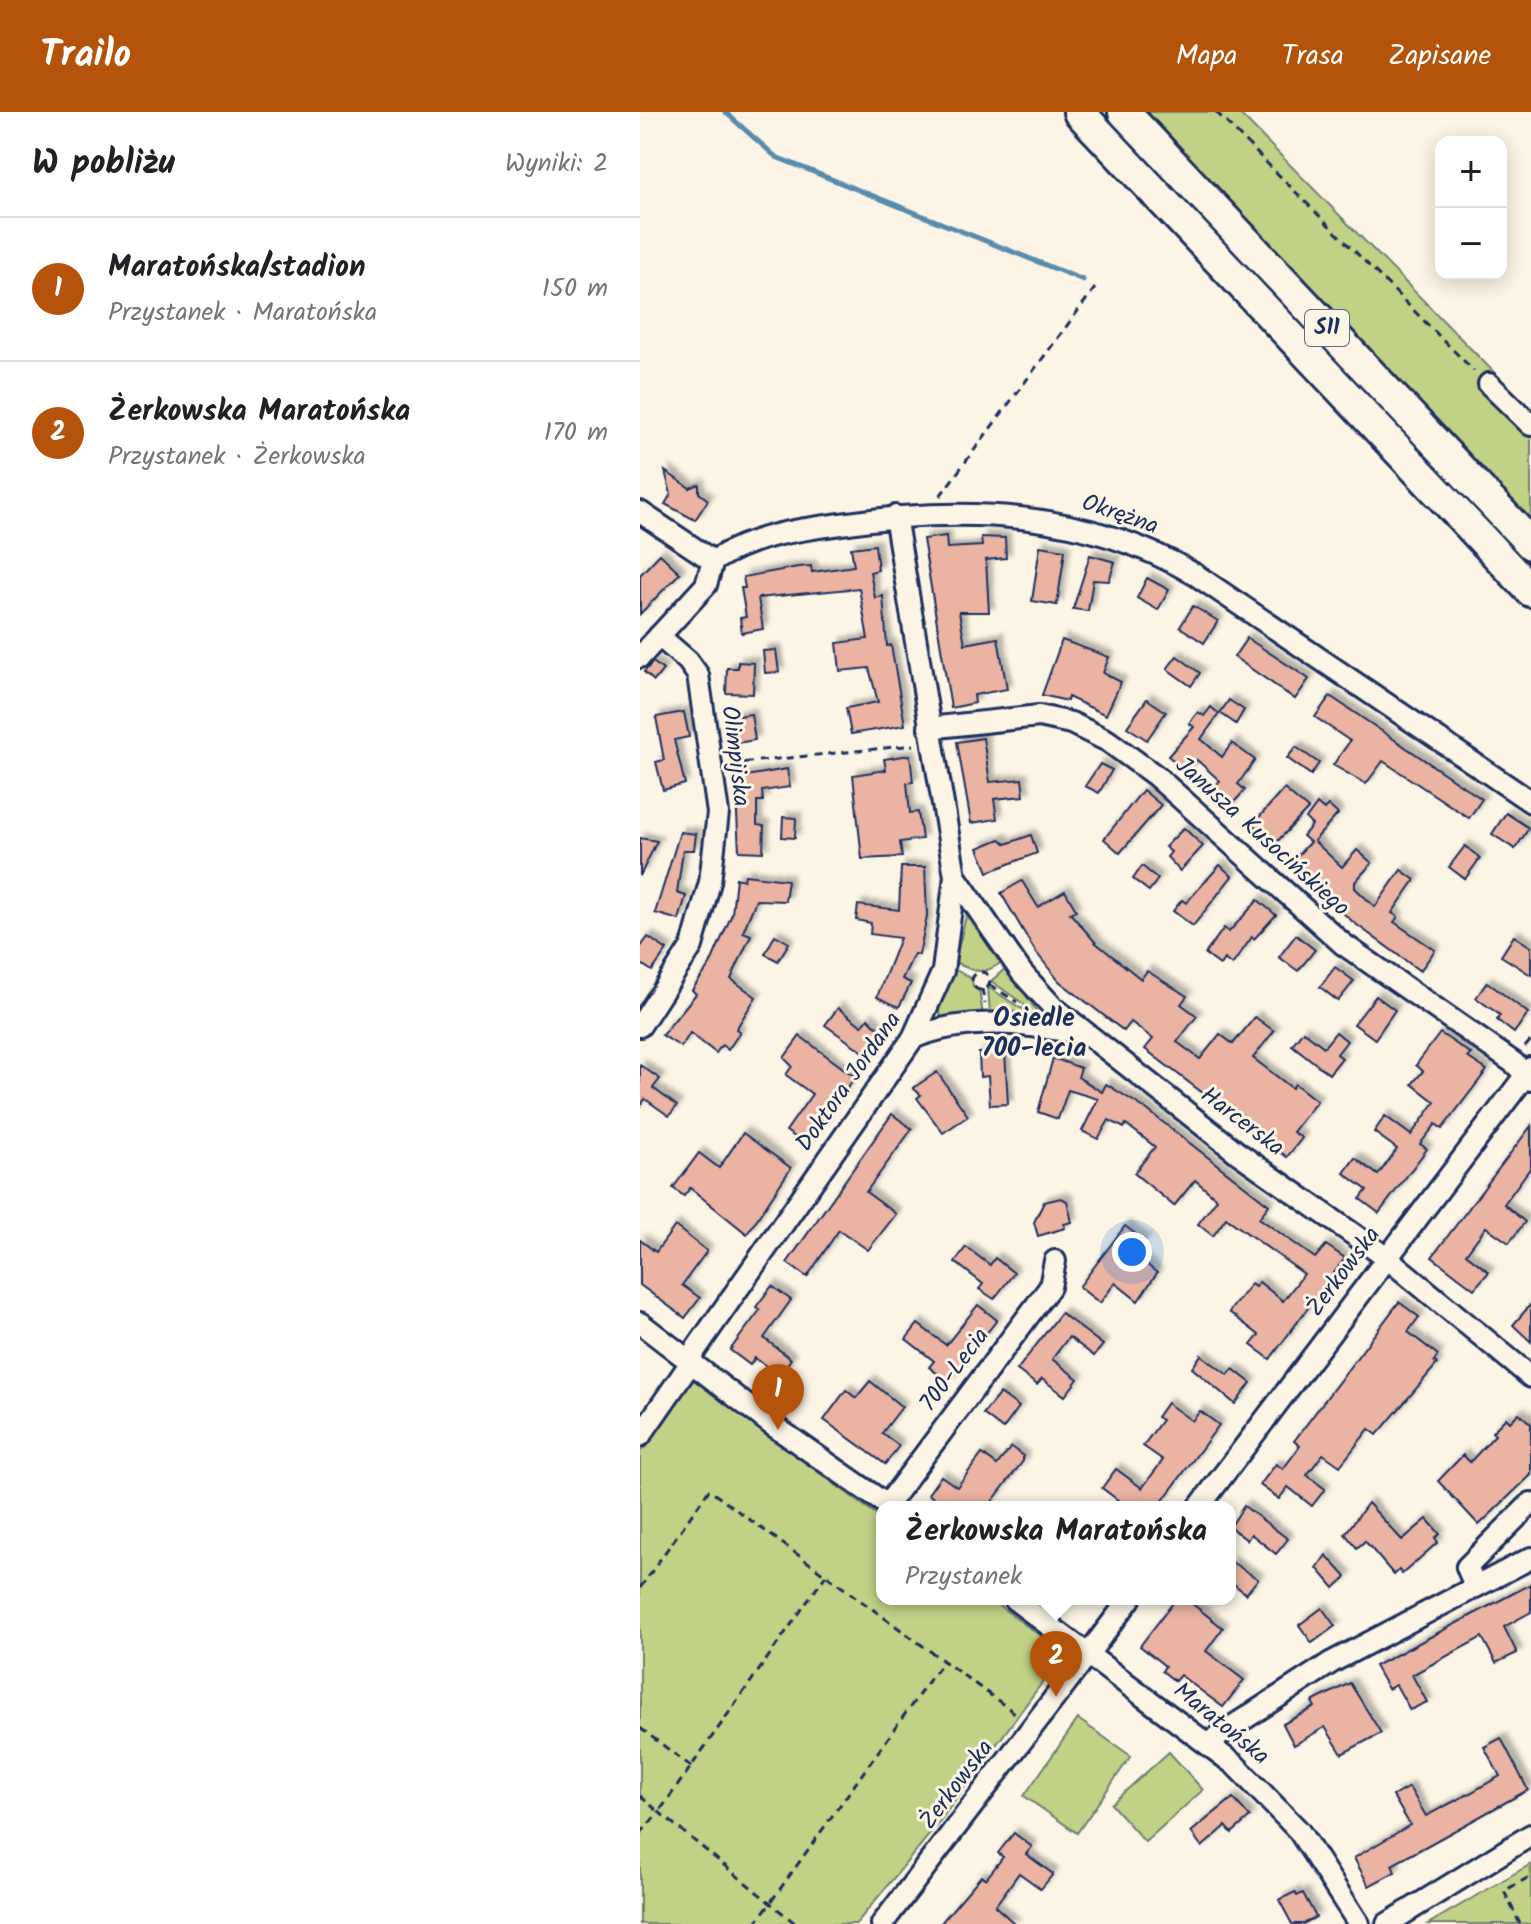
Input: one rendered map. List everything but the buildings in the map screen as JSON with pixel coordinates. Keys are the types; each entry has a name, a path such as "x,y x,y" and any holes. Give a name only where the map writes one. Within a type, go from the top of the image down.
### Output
{"highway":[{"name":"S11","path":"1079,112 1531,591"},
{"name":"S11","path":"1124,112 1531,544"}],"street":[{"path":"1489,384 1531,425"},
{"path":"640,512 713,561 706,585 640,657"},
{"name":"Okrężna","path":"713,561 738,545 760,538 895,516 937,514 1043,519 1109,535 1170,560 1531,802"},
{"name":"Doktora Jordana","path":"640,1436 913,1038 943,971 955,876 895,516"},
{"name":"Olimpijska","path":"640,1026 688,955 705,903 718,813 698,675 688,661 659,636"},
{"name":"Janusza Kusocińskiego","path":"930,736 1039,716 1071,723 1108,741 1156,776 1343,944 1529,1074"},
{"name":"Harcerska","path":"955,876 1038,993 1086,1035 1238,1153 1387,1258 1531,1377"},
{"path":"913,1038 950,1028 997,1023 1086,1035"},
{"name":"Żerkowska","path":"1204,1501 1529,1074"},
{"name":"700-Lecia","path":"892,1501 1050,1287 1055,1261"},
{"path":"640,1323 813,1455 881,1501"},
{"path":"1475,1586 1467,1567 1531,1503"},
{"path":"1210,1744 1332,1662 1531,1558"},
{"name":"Maratońska","path":"1022,1605 1210,1744 1263,1791 1299,1831 1359,1924"},
{"name":"Żerkowska","path":"882,1924 1125,1605"},
{"path":"1387,1924 1531,1835"}],"path":[{"path":"1216,112 1489,384"},
{"path":"937,514 935,502 1095,288"},
{"path":"711,766 930,736"},
{"path":"984,972 989,984 978,989 973,978 984,972"},
{"path":"989,984 1017,1002"},
{"path":"640,1588 709,1490 1021,1719"},
{"path":"640,1834 692,1767 826,1575"},
{"path":"755,1924 943,1661"},
{"path":"640,1728 692,1767"},
{"path":"640,1796 796,1924"},
{"path":"1520,1924 1504,1891 1531,1876"}],"green space":[{"path":"1144,112 1238,112 1531,410 1531,521"},
{"path":"966,916 973,917 1002,962 979,971 955,962"},
{"path":"1006,968 1037,1011 1035,1015 990,1014 988,987 1022,1009 1025,1005 991,981"},
{"path":"954,969 972,979 973,987 979,990 983,1015 945,1020 941,1017 939,1010"},
{"path":"691,1378 876,1515 876,1605 998,1605 1064,1653 934,1829 856,1924 640,1924 640,1452"},
{"path":"1078,1719 1131,1756 1077,1833 1024,1796"},
{"path":"1169,1752 1203,1790 1145,1842 1111,1804"},
{"path":"1531,1864 1531,1924 1428,1924"}],"waterway":[{"path":"725,112 776,157 1083,280"}],"place":[{"name":"Maratońska/stadion","path":"778,1430"},
{"name":"Żerkowska Maratońska","path":"1056,1697"}],"district":[{"name":"Osiedle 700-lecia","path":"1034,1034"}]}
